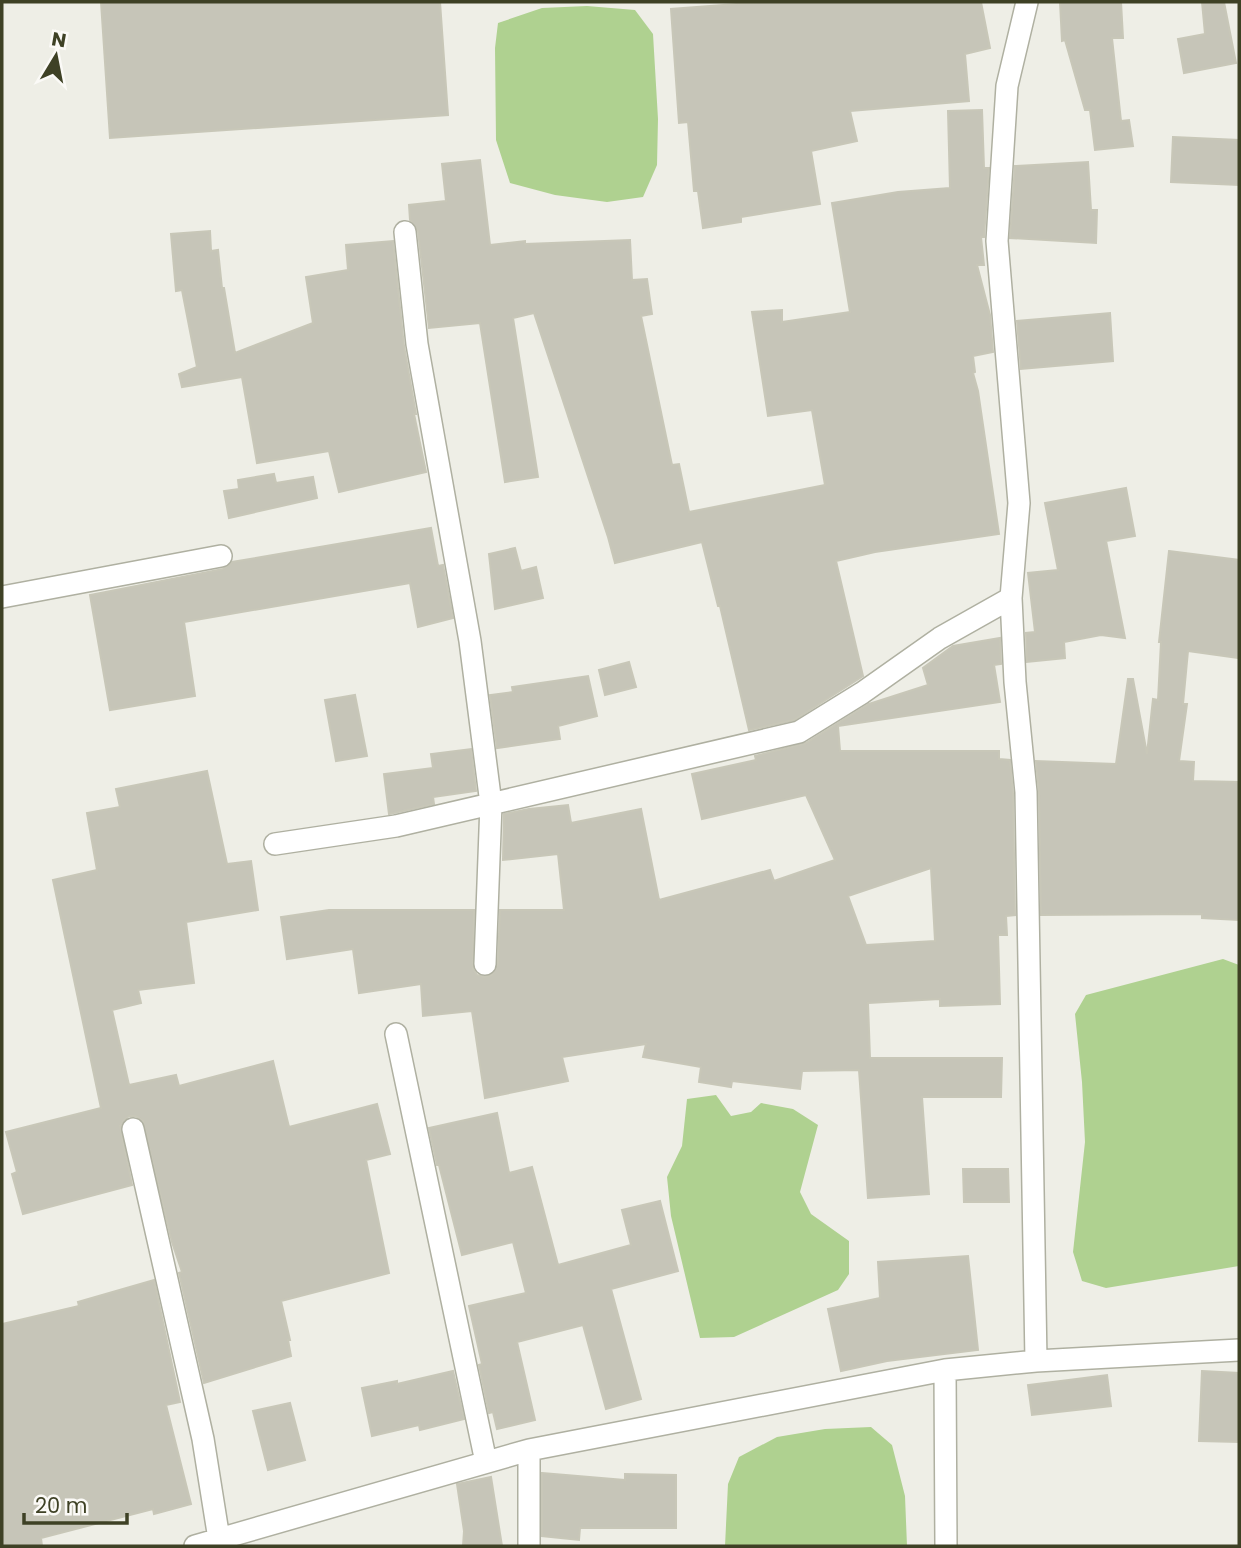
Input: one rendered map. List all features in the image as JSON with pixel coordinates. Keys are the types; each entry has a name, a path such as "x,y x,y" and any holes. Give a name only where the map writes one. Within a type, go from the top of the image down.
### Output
{"street":[{"path":"1027,2 1007,86 997,241 1019,503 1011,598 1014,682 1026,792 1036,1361"},
{"path":"405,232 417,344 470,641 491,804 485,964"},
{"path":"2,597 220,556"},
{"path":"275,844 396,826 799,732 862,693 940,638 1011,598"},
{"path":"396,1034 486,1462"},
{"path":"133,1129 203,1439 219,1539"},
{"path":"195,1546 529,1450 945,1370 1036,1361 1239,1350"},
{"path":"945,1370 946,1546"},
{"path":"529,1450 529,1546"}],"shaded area":[{"path":"587,6 635,10 653,34 658,119 657,165 643,197 607,202 555,195 510,183 496,140 495,48 498,23 542,8"},
{"path":"1223,959 1239,965 1239,1266 1106,1288 1082,1281 1073,1252 1085,1142 1075,1014 1086,995"},
{"path":"716,1095 731,1116 751,1112 761,1103 793,1109 818,1125 800,1192 811,1214 849,1241 849,1274 838,1290 734,1337 700,1338 671,1216 667,1177 682,1146 687,1099"},
{"path":"871,1427 892,1445 905,1496 907,1546 725,1546 728,1484 739,1457 777,1437 825,1429"}],"building":[{"path":"101,2 440,2 448,115 110,138"},
{"path":"763,2 981,2 990,48 965,54 969,101 850,111 857,141 811,151 820,204 741,217 741,222 703,228 698,191 694,191 688,122 679,123 671,9"},
{"path":"1060,2 1121,2 1123,38 1112,38 1121,121 1129,120 1133,146 1095,150 1090,110 1085,110 1065,40 1062,41"},
{"path":"1202,2 1224,2 1236,63 1184,73 1178,39 1205,34"},
{"path":"982,110 984,168 989,168 984,237 981,237 984,265 977,265 990,315 993,352 973,356 973,373 999,534 875,552 836,561 863,676 794,720 749,730 702,542 615,563 534,313 513,318 538,477 505,482 480,323 429,328 418,231 410,220 409,205 446,201 442,164 480,160 490,245 525,241 525,244 630,240 632,280 647,279 652,314 641,316 672,465 679,464 689,512 825,485 812,410 768,416 752,312 782,310 782,322 850,312 832,203 898,192 950,188 948,111"},
{"path":"1173,137 1239,140 1239,185 1171,182"},
{"path":"1088,162 1091,210 1097,210 1096,243 1010,238 1015,166"},
{"path":"210,231 211,251 218,250 222,288 235,353 313,323 306,277 348,270 346,245 393,241 404,346 426,472 339,492 329,451 257,463 242,377 182,387 179,374 197,367 182,290 176,291 171,234"},
{"path":"1110,313 1113,361 1021,369 1017,321"},
{"path":"274,474 276,483 313,477 317,498 229,518 224,491 239,489 238,480"},
{"path":"1126,488 1135,536 1106,541 1125,638 1101,635 1064,642 1065,658 1027,662 1026,633 1035,632 1028,573 1058,570 1045,503"},
{"path":"431,528 438,566 443,565 453,618 418,627 410,583 184,622 195,696 110,710 90,595 223,569 232,562"},
{"path":"515,548 521,571 536,567 543,598 495,609 489,554"},
{"path":"1169,551 1239,560 1239,658 1188,651 1183,704 1187,704 1179,761 1194,762 1193,781 1239,782 1239,920 1202,918 1202,914 1041,915 1036,761 1116,764 1128,679 1133,679 1147,754 1153,699 1158,700 1159,642"},
{"path":"1000,638 1001,664 994,665 1000,702 838,726 840,751 999,751 999,759 1010,760 1015,915 1006,916 1007,935 998,935 1000,1004 940,1006 940,999 868,1003 870,1058 1002,1058 1001,1097 922,1097 929,1194 868,1198 859,1070 802,1071 800,1089 732,1081 731,1087 699,1082 701,1067 643,1057 646,1044 562,1057 568,1081 485,1098 472,1011 423,1016 421,984 359,993 353,949 287,959 281,917 329,910 474,910 473,969 477,975 492,975 498,964 500,910 564,910 558,854 503,860 504,814 529,809 568,805 571,823 641,809 659,900 770,870 774,881 835,860 806,795 702,819 692,774 756,760 755,756 806,743 869,704 928,685 923,668 953,646","holes":["931,868 935,941 866,945 848,896"]},
{"path":"629,662 636,687 605,695 599,670"},
{"path":"588,676 597,716 558,726 560,739 497,748 490,695 513,692 512,687"},
{"path":"355,695 367,756 336,761 325,700"},
{"path":"471,749 476,791 433,797 434,804 389,814 384,774 433,768 431,754"},
{"path":"207,771 227,864 251,861 258,910 186,922 194,983 138,990 141,1003 112,1010 129,1085 176,1075 179,1086 273,1061 289,1127 377,1104 390,1154 366,1160 389,1273 281,1301 291,1356 204,1383 179,1273 182,1272 172,1242 143,1121 136,1116 129,1116 120,1126 132,1185 23,1214 12,1174 17,1172 6,1132 101,1108 53,880 97,870 87,813 120,807 116,789"},
{"path":"497,1113 509,1173 532,1167 558,1265 631,1245 622,1210 660,1201 678,1271 611,1289 641,1399 606,1409 583,1325 517,1342 535,1420 497,1429 493,1412 489,1413 479,1365 482,1364 469,1306 526,1293 513,1242 462,1255 429,1128"},
{"path":"963,1169 1008,1169 1009,1202 964,1202"},
{"path":"968,1256 978,1350 887,1361 841,1371 828,1309 880,1298 878,1262"},
{"path":"154,1280 180,1402 166,1405 191,1504 154,1514 153,1509 41,1538 42,1546 2,1546 2,1324 79,1306 78,1302"},
{"path":"453,1371 464,1419 420,1430 419,1425 372,1436 362,1388 397,1381 397,1384"},
{"path":"1202,1371 1239,1373 1239,1442 1199,1441"},
{"path":"1107,1375 1111,1406 1032,1415 1028,1385"},
{"path":"290,1403 305,1460 268,1470 253,1411"},
{"path":"542,1473 625,1480 625,1474 676,1475 676,1528 580,1528 579,1540 542,1536"},
{"path":"491,1477 502,1546 463,1546 464,1531 457,1484"}]}
